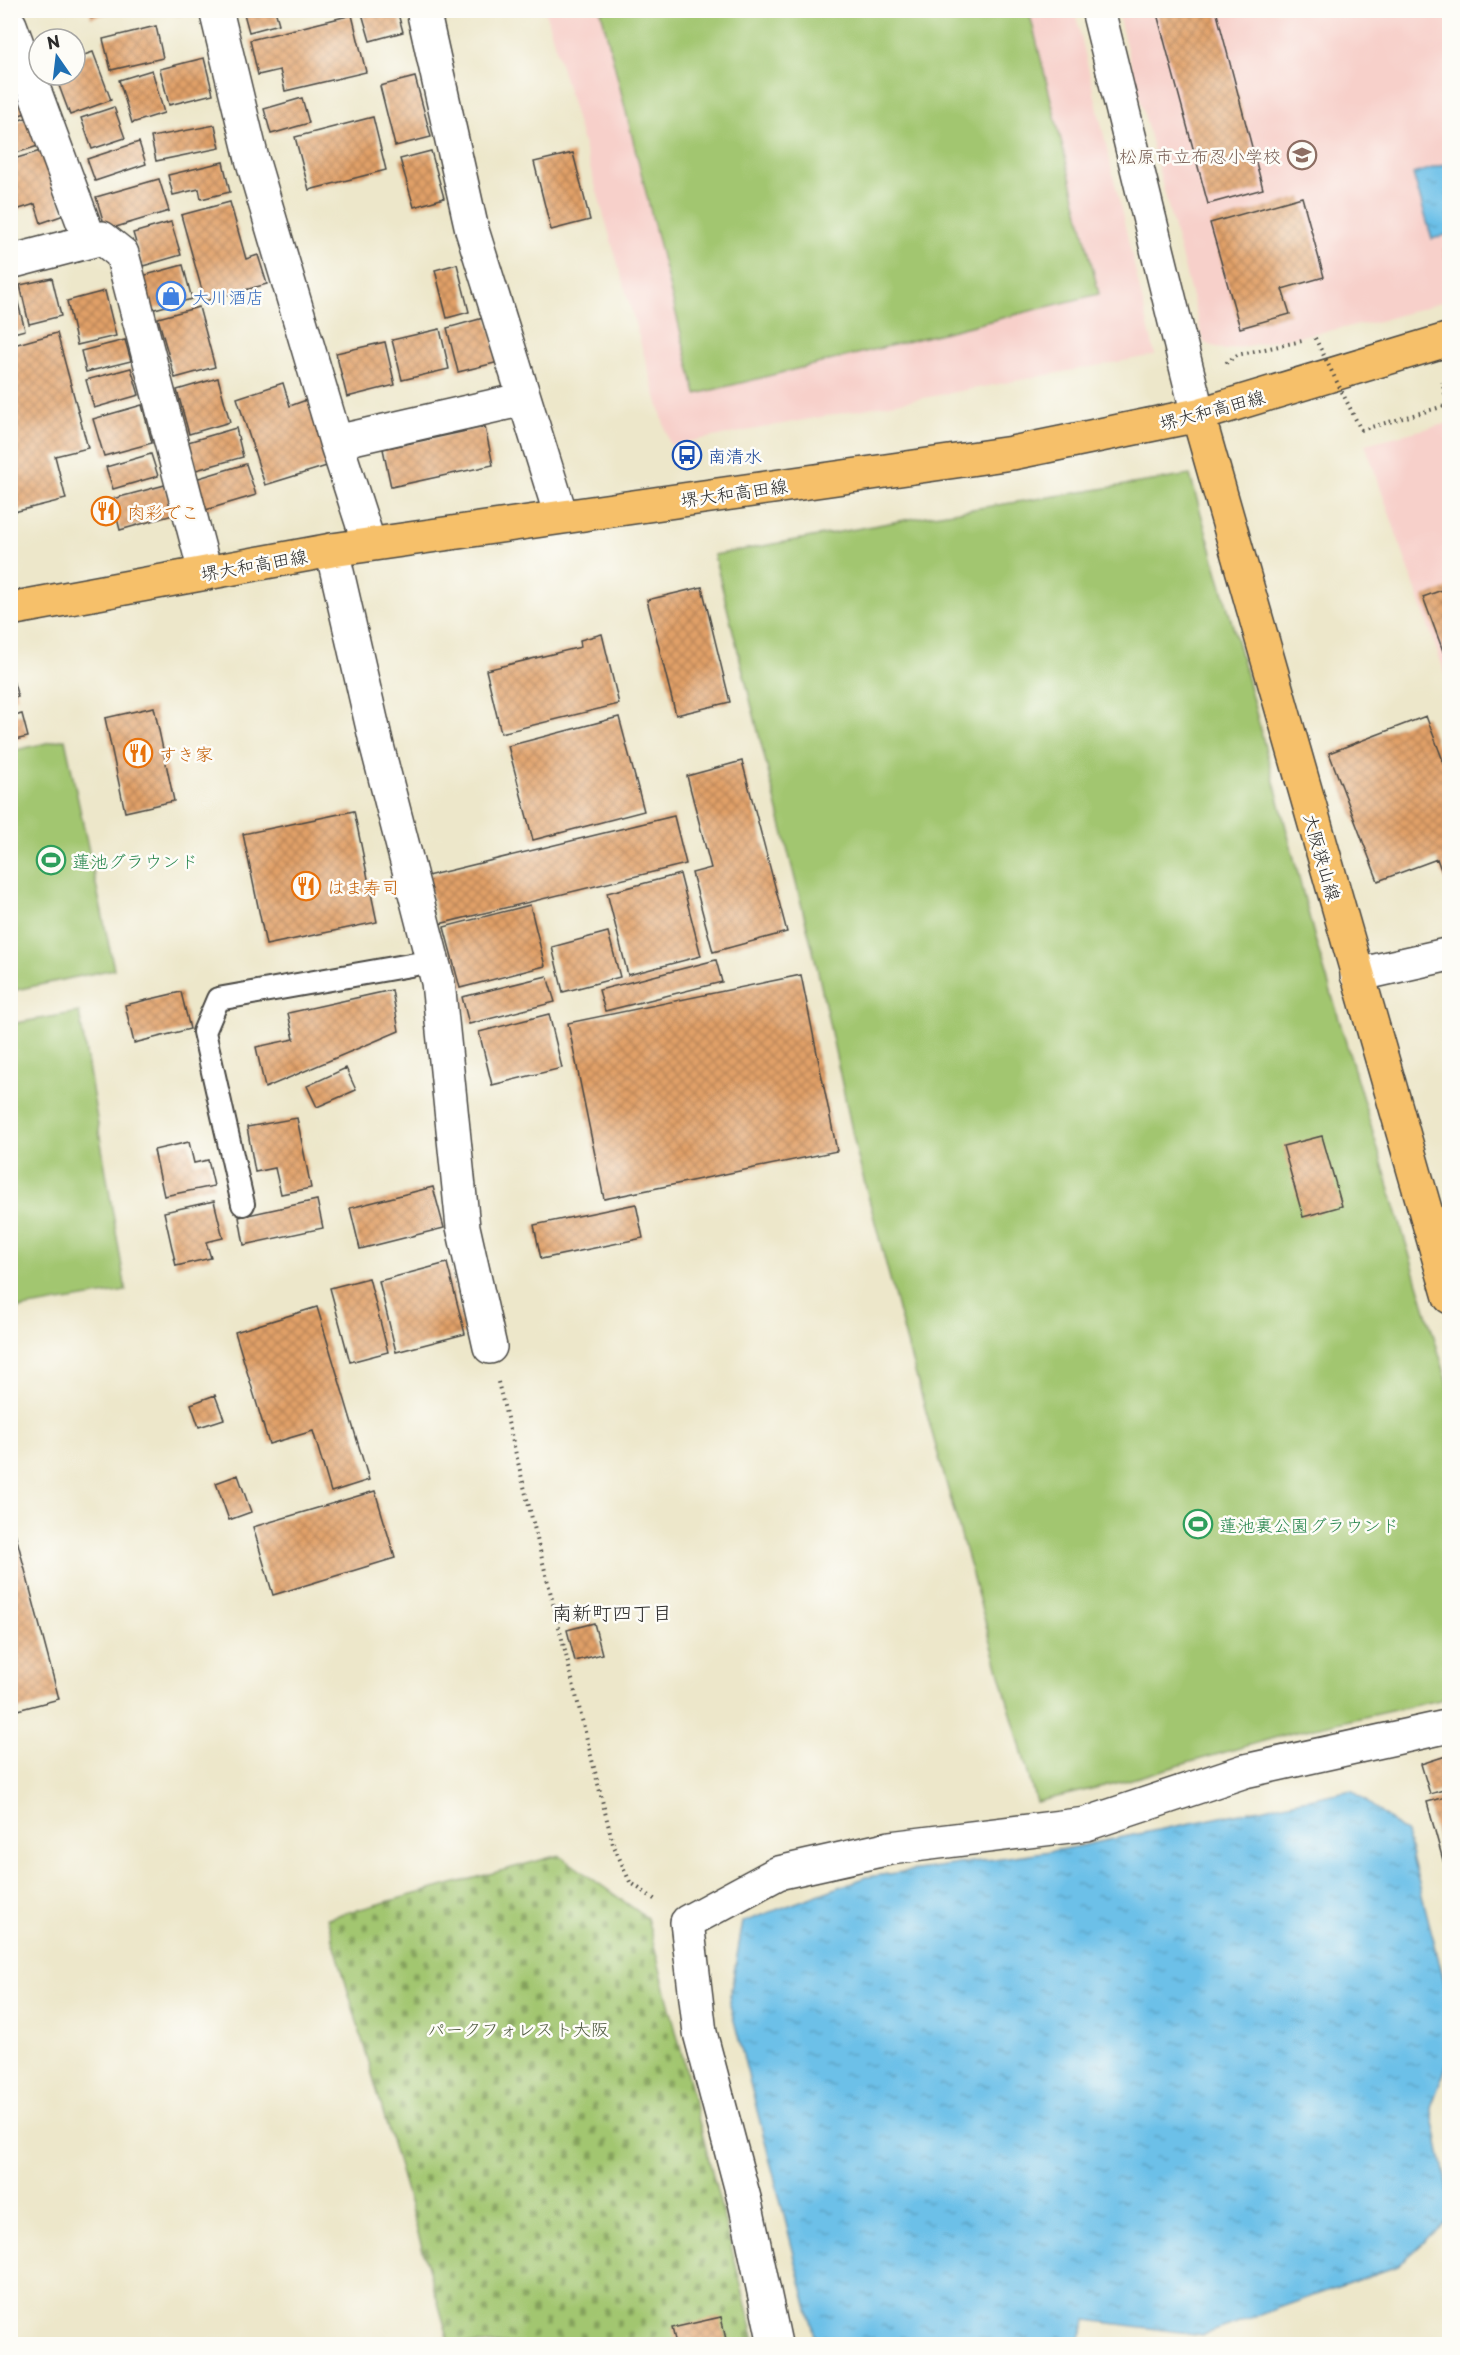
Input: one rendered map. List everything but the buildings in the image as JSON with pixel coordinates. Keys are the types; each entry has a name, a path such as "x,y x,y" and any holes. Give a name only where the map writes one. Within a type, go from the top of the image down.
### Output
{"main road":[{"name":"堺大和高田線","path":"10,609 369,544 1012,453 1198,415 1449,339"},
{"name":"大阪狭山線","path":"1198,415 1449,1298"}],"street":[{"path":"216,10 252,159 336,442 369,544"},
{"path":"423,10 472,230 561,516"},
{"path":"1098,10 1198,415"},
{"path":"10,25 18,69 90,241"},
{"path":"10,262 102,238 122,254 206,572"},
{"path":"336,442 524,399"},
{"path":"332,550 377,746 438,982 462,1227 490,1347"},
{"path":"1357,975 1449,954"},
{"path":"775,2344 746,2202 700,2033 687,1922 778,1873 890,1848 1086,1824 1245,1771 1449,1726"}],"lane":[{"path":"243,1204 204,1032 218,999 433,961"}],"path":[{"path":"1315,338 1361,430 1448,405 1441,376"},
{"path":"1226,363 1237,355 1304,341"},
{"path":"490,1347 613,1844 630,1882 687,1922"}],"shaded area":[{"path":"545,11 1075,11 1155,355 670,445"},
{"name":"松原市立布忍小学校","path":"1117,11 1449,11 1449,300 1376,322 1225,350 1204,343"},
{"path":"1449,423 1449,685 1365,444"}],"green space":[{"path":"601,11 1029,11 1099,294 696,394"},
{"path":"1190,475 1240,651 1315,939 1449,1387 1449,1698 1288,1734 1125,1781 1036,1802 909,1351 857,1154 817,967 714,555 927,516"},
{"name":"蓮池グラウンド","path":"65,739 114,969 11,991 11,751"},
{"path":"79,1012 126,1291 17,1309 10,1272 11,1024"},
{"name":"パークフォレスト大阪","path":"559,1855 647,1918 756,2344 450,2344 327,1918"}],"water":[{"path":"1449,163 1449,234 1432,239 1413,174"},
{"path":"1352,1790 1406,1833 1449,2000 1449,2059 1431,2107 1449,2197 1449,2218 1397,2266 1203,2335 1087,2320 1077,2344 817,2344 729,2001 743,1922 867,1877 1065,1849"}],"place":[{"name":"松原市立布忍小学校","path":"1302,155"},
{"name":"大川酒店","path":"171,296"},
{"name":"南清水","path":"687,455"},
{"name":"肉彩でこ","path":"106,511"},
{"name":"すき家","path":"138,753"},
{"name":"蓮池グラウンド","path":"51,860"},
{"name":"はま寿司","path":"306,886"},
{"name":"蓮池裏公園グラウンド","path":"1198,1524"}],"district":[{"name":"南新町四丁目","path":"612,1612"}]}
